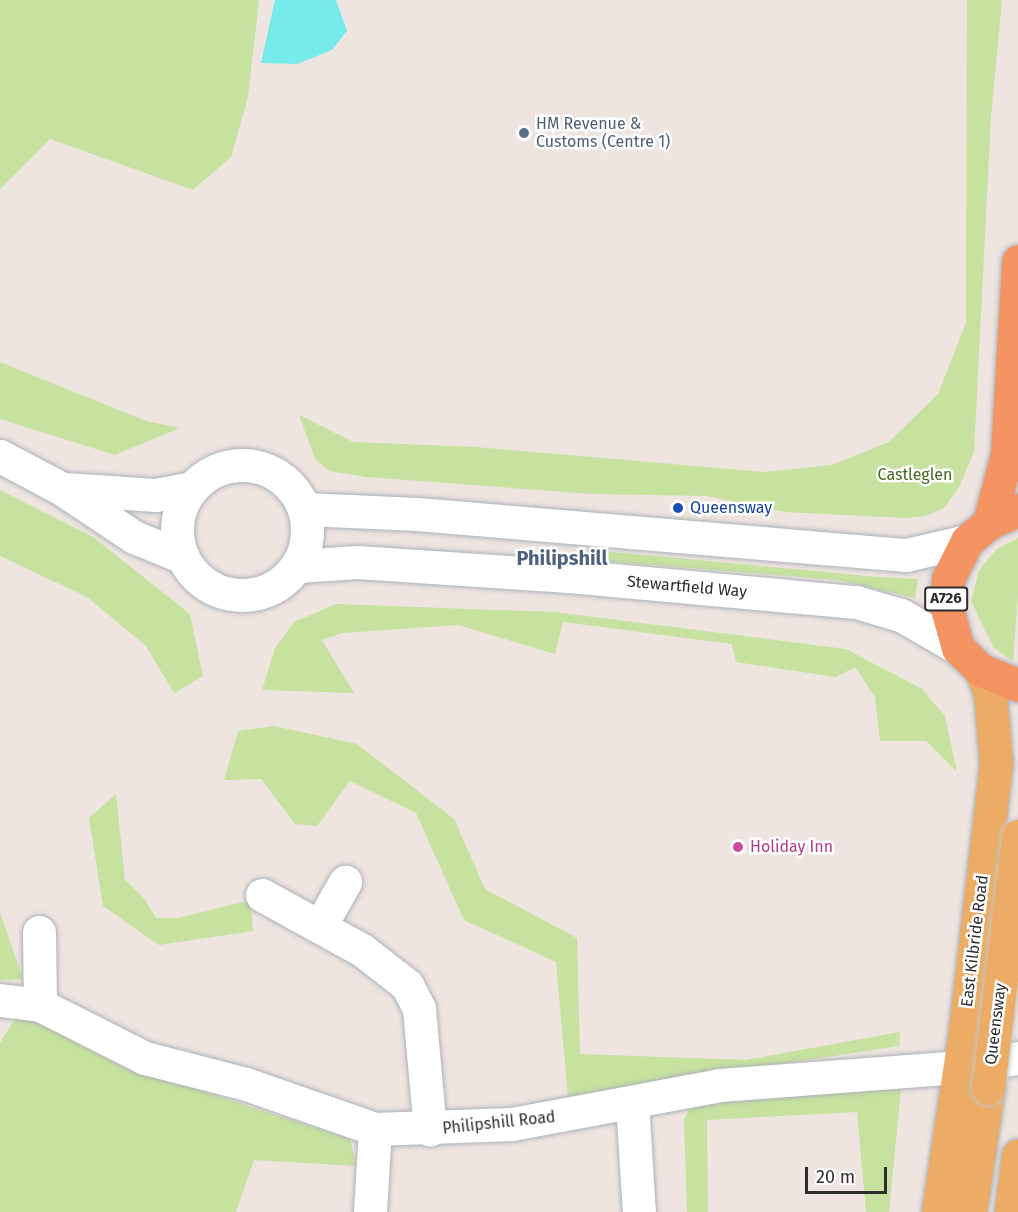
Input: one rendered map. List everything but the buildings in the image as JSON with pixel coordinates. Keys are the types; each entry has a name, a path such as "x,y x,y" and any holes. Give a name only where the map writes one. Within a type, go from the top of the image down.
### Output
{"highway":[{"name":"A726","path":"958,648 946,605 948,579 991,525 1007,454 1018,261"},
{"path":"958,648 981,670 1018,685"}],"main road":[{"name":"East Kilbride Road","path":"938,1212 996,764 990,693 981,670"},
{"name":"Queensway","path":"970,1212 1018,836"},
{"path":"1011,1212 1018,1155"}],"street":[{"path":"0,456 62,489 134,537 183,557"},
{"path":"62,489 156,495 192,488 224,467 245,464 267,469 283,478 305,509 305,548 297,566 274,587 242,595 209,586 194,573 183,557 178,521 192,488"},
{"path":"305,509 417,514 906,555 991,525"},
{"name":"Stewartfield Way","path":"297,566 357,562 568,576 856,602 901,615 958,648"},
{"path":"320,926 345,882"},
{"path":"262,896 362,950 407,985 418,1010 430,1129"},
{"path":"39,932 40,1005"},
{"name":"Philipshill Road","path":"0,1000 40,1005 145,1058 246,1084 375,1129 430,1129 512,1124 720,1085 958,1067 1018,1058"},
{"path":"632,1102 639,1212"},
{"path":"370,1212 375,1129"}],"green space":[{"path":"0,0 259,0 248,97 231,157 193,190 50,139 0,189"},
{"name":"Castleglen","path":"967,0 1002,0 991,117 974,452 959,487 944,508 926,516 905,518 785,512 707,496 593,494 366,477 329,471 315,459 299,415 353,442 475,447 765,472 832,465 889,442 938,394 966,323"},
{"path":"0,362 146,421 180,428 115,455 0,419"},
{"path":"0,490 93,537 190,614 203,676 174,693 146,646 87,597 0,556"},
{"path":"1018,538 1018,595 1013,661 994,648 971,601 979,571 997,549"},
{"path":"580,549 918,579 915,598 837,580 580,559"},
{"path":"336,604 554,612 846,649 922,689 945,716 957,772 926,741 880,741 875,697 855,667 836,677 736,662 732,644 563,622 555,654 458,625 342,633 322,640 354,693 262,690 275,648 294,622"},
{"path":"274,726 357,744 454,819 485,889 577,938 580,1054 746,1060 900,1032 899,1046 568,1097 556,962 464,920 416,813 350,781 317,826 295,824 261,779 224,780 238,731"},
{"path":"116,794 125,880 144,898 156,918 179,918 250,900 253,931 159,945 103,906 89,818"},
{"path":"0,912 23,979 0,980"},
{"path":"20,1011 121,1065 350,1139 356,1166 254,1160 236,1212 0,1212 0,1043"},
{"path":"878,1088 901,1089 889,1212 866,1212 857,1112 707,1120 708,1212 687,1212 684,1120 691,1105"}],"water":[{"path":"275,0 336,0 347,31 332,50 297,64 261,63"}],"place":[{"name":"HM Revenue & Customs (Centre 1)","path":"524,133"},
{"name":"Queensway","path":"678,508"},
{"name":"Holiday Inn","path":"738,847"}],"district":[{"name":"Philipshill","path":"562,558"}]}
